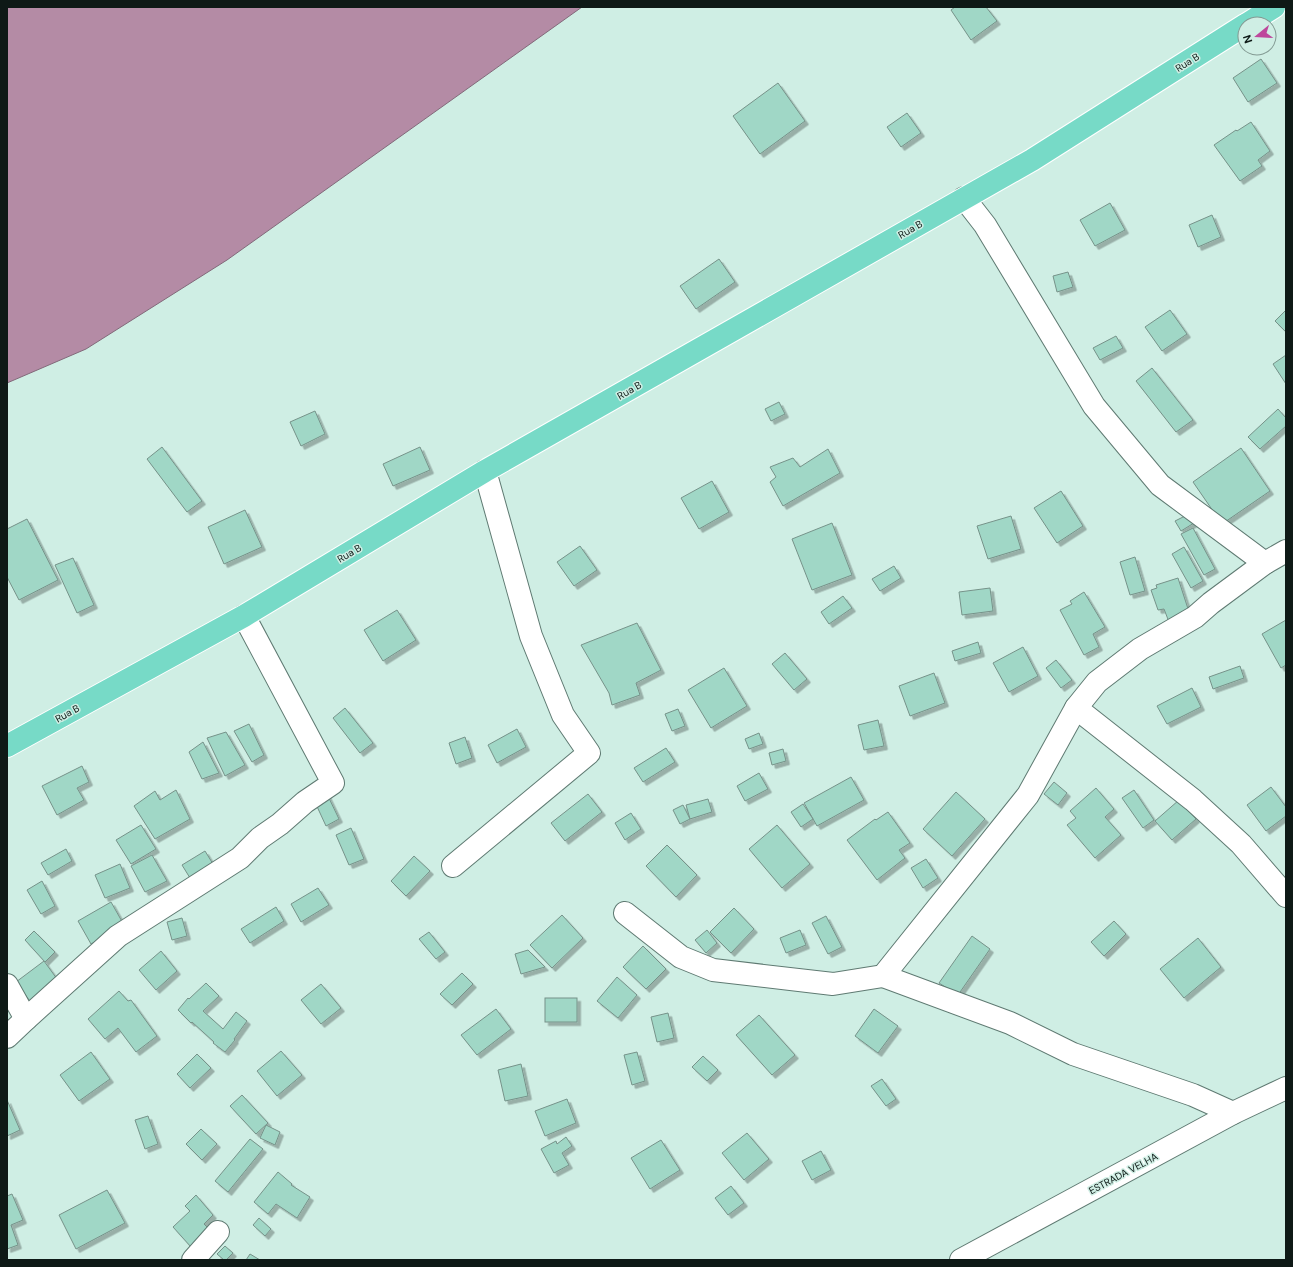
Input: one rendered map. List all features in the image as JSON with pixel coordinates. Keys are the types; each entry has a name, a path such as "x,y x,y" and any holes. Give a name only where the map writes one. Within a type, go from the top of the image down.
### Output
{"main road":[{"name":"Rua B","path":"1260,16 1274,7"},
{"name":"Rua B","path":"7,746 244,616 485,471 1032,160 1237,31"}],"street":[{"path":"964,198 985,225 1094,406 1160,485 1265,563"},
{"path":"453,866 589,753 563,715 531,636 485,471"},
{"path":"883,976 1028,794 1076,708 1097,682 1134,654 1195,617 1211,603 1265,563 1286,551"},
{"path":"7,1037 118,936 240,858 260,838 280,824 305,802 333,783 244,616"},
{"path":"1076,708 1193,800 1241,844 1286,896"},
{"path":"625,913 681,957 713,970 833,984 883,976 1010,1023 1073,1054 1193,1095 1233,1113"},
{"path":"7,984 26,1019"},
{"name":"ESTRADA VELHA","path":"961,1260 1233,1113 1286,1088"},
{"path":"193,1260 218,1232"}],"shaded area":[{"path":"7,7 582,7 227,260 86,349 7,383"}],"building":[{"path":"955,7 986,7 997,21 971,40 951,10"},
{"path":"1261,59 1277,83 1248,102 1233,78"},
{"path":"778,83 805,121 760,154 733,116"},
{"path":"907,113 921,133 901,147 887,127"},
{"path":"1251,122 1270,151 1258,160 1262,166 1240,181 1214,145"},
{"path":"1110,203 1125,230 1095,246 1080,220"},
{"path":"1212,215 1221,237 1198,247 1189,225"},
{"path":"719,259 735,282 696,309 680,286"},
{"path":"1068,272 1073,287 1057,292 1053,276"},
{"path":"1170,310 1187,334 1162,351 1145,327"},
{"path":"1286,310 1286,332 1275,321"},
{"path":"1116,336 1123,348 1100,360 1093,348"},
{"path":"1286,355 1286,384 1273,364"},
{"path":"1152,368 1193,420 1176,432 1136,381"},
{"path":"779,402 785,414 771,421 765,409"},
{"path":"1278,409 1286,418 1286,426 1260,449 1248,437"},
{"path":"315,411 325,434 301,446 290,422"},
{"path":"162,447 202,501 187,512 147,459"},
{"path":"420,447 430,470 393,486 383,464"},
{"path":"1241,448 1270,491 1222,524 1193,482"},
{"path":"828,449 840,473 783,506 770,482 776,477 770,467 793,458 800,467"},
{"path":"712,481 729,512 699,529 681,498"},
{"path":"1061,491 1083,526 1057,543 1034,508"},
{"path":"245,510 262,547 224,564 208,527"},
{"path":"1189,514 1194,523 1181,531 1175,521"},
{"path":"1011,516 1021,549 988,559 977,526"},
{"path":"27,519 58,580 19,600 7,577 7,529"},
{"path":"832,523 852,575 812,590 792,539"},
{"path":"1193,528 1215,569 1204,575 1181,534"},
{"path":"580,546 597,570 574,586 557,562"},
{"path":"1184,547 1203,581 1191,588 1172,554"},
{"path":"1135,557 1145,591 1130,595 1120,562"},
{"path":"73,558 94,605 77,613 55,565"},
{"path":"894,566 901,578 880,591 872,579"},
{"path":"1178,578 1190,615 1169,622 1164,609 1158,610 1151,590 1157,588 1156,585"},
{"path":"990,588 993,611 962,615 959,592"},
{"path":"1084,592 1105,627 1093,634 1099,647 1084,655 1060,610 1072,604 1070,601"},
{"path":"843,596 852,608 829,624 821,612"},
{"path":"397,610 416,640 383,661 364,630"},
{"path":"1286,620 1286,665 1281,668 1262,634"},
{"path":"637,623 661,670 636,683 640,695 612,705 609,693 581,645"},
{"path":"978,642 981,653 955,661 952,651"},
{"path":"1023,647 1038,676 1009,692 993,663"},
{"path":"785,653 807,679 794,690 772,664"},
{"path":"1056,660 1072,680 1061,688 1046,668"},
{"path":"1240,666 1244,678 1213,689 1209,677"},
{"path":"724,668 747,706 711,728 688,690"},
{"path":"934,673 945,703 910,716 899,686"},
{"path":"1192,688 1201,707 1167,724 1157,706"},
{"path":"345,708 373,743 360,753 333,718"},
{"path":"678,709 685,726 672,731 665,714"},
{"path":"878,720 884,746 864,750 858,725"},
{"path":"249,724 264,755 252,762 234,731"},
{"path":"517,729 526,747 497,763 488,745"},
{"path":"226,732 245,765 225,776 207,738"},
{"path":"759,733 763,744 749,749 745,739"},
{"path":"465,737 472,758 456,764 449,743"},
{"path":"203,742 219,773 202,779 189,752"},
{"path":"666,748 675,762 643,782 634,768"},
{"path":"783,749 786,761 772,765 769,753"},
{"path":"82,766 89,782 77,788 84,800 57,815 42,786"},
{"path":"759,773 768,789 745,801 737,786"},
{"path":"851,777 864,800 817,826 804,803"},
{"path":"1054,782 1067,793 1058,805 1044,794"},
{"path":"1271,787 1286,807 1286,816 1266,831 1247,805"},
{"path":"1096,788 1114,809 1105,817 1121,835 1095,858 1067,825 1076,818 1070,811"},
{"path":"176,790 190,819 155,839 134,806 155,791 160,800"},
{"path":"1134,790 1154,820 1143,828 1122,798"},
{"path":"956,792 985,819 952,856 923,829"},
{"path":"327,794 339,819 326,826 314,800"},
{"path":"588,794 602,812 565,841 551,823"},
{"path":"708,799 712,812 690,819 686,805"},
{"path":"1179,800 1196,819 1172,840 1155,821"},
{"path":"803,804 813,819 801,827 791,812"},
{"path":"683,805 690,819 680,824 673,810"},
{"path":"888,812 910,843 899,850 905,858 877,880 847,840 875,819 876,820"},
{"path":"631,813 641,829 625,840 615,823"},
{"path":"141,825 156,849 131,864 116,840"},
{"path":"777,825 810,864 782,888 749,849"},
{"path":"351,828 364,859 349,865 336,835"},
{"path":"667,845 697,875 676,897 646,866"},
{"path":"66,849 72,861 48,875 41,863"},
{"path":"205,851 213,864 190,878 182,865"},
{"path":"152,855 167,881 145,892 131,866"},
{"path":"414,856 430,871 406,896 391,881"},
{"path":"926,859 938,878 923,888 911,868"},
{"path":"120,864 130,888 105,898 95,875"},
{"path":"42,881 55,906 41,914 27,890"},
{"path":"318,888 329,905 301,922 291,904"},
{"path":"111,902 124,925 91,944 78,921"},
{"path":"276,907 284,921 250,943 241,929"},
{"path":"734,908 754,929 731,953 710,932"},
{"path":"562,915 583,938 552,968 530,945"},
{"path":"826,916 842,947 828,954 812,923"},
{"path":"182,918 187,936 172,940 167,922"},
{"path":"1114,921 1126,934 1104,956 1091,942"},
{"path":"707,930 717,943 706,953 695,940"},
{"path":"800,930 806,945 786,953 780,938"},
{"path":"34,931 55,952 45,962 25,940"},
{"path":"429,932 445,952 436,959 419,939"},
{"path":"972,936 990,949 958,995 939,983"},
{"path":"1198,938 1221,967 1184,998 1160,969"},
{"path":"643,946 666,969 646,989 623,967"},
{"path":"528,950 545,967 521,974 515,954"},
{"path":"161,951 177,971 156,990 139,970"},
{"path":"44,961 60,983 32,1004 16,982"},
{"path":"462,973 473,984 452,1005 440,994"},
{"path":"617,977 637,995 618,1018 597,1001"},
{"path":"206,983 219,996 203,1011 223,1029 236,1012 247,1021 234,1039 235,1040 225,1052 213,1043 214,1042 178,1010 188,998 189,999"},
{"path":"321,984 341,1008 321,1024 301,1000"},
{"path":"119,991 128,1001 131,1000 157,1036 136,1052 118,1028 105,1039 88,1019"},
{"path":"545,998 577,998 577,1022 545,1022"},
{"path":"496,1009 511,1029 477,1055 461,1035"},
{"path":"874,1009 898,1026 878,1053 855,1036"},
{"path":"668,1013 674,1038 657,1042 651,1017"},
{"path":"759,1015 795,1055 772,1075 736,1035"},
{"path":"281,1051 302,1075 277,1096 257,1071"},
{"path":"91,1052 110,1079 79,1101 60,1075"},
{"path":"637,1052 645,1081 632,1085 624,1055"},
{"path":"197,1054 211,1068 190,1088 177,1074"},
{"path":"703,1056 718,1070 707,1081 692,1067"},
{"path":"521,1064 528,1096 505,1101 498,1070"},
{"path":"882,1079 896,1099 886,1106 871,1086"},
{"path":"242,1095 268,1123 256,1134 230,1106"},
{"path":"567,1099 576,1123 545,1136 535,1111"},
{"path":"7,1100 20,1130 7,1136"},
{"path":"148,1116 158,1144 145,1149 135,1120"},
{"path":"266,1125 280,1132 275,1145 260,1138"},
{"path":"201,1129 217,1144 202,1160 186,1144"},
{"path":"747,1133 769,1159 744,1180 722,1153"},
{"path":"566,1137 572,1146 562,1153 569,1165 554,1173 541,1149 556,1141 557,1144"},
{"path":"250,1139 263,1149 228,1192 215,1181"},
{"path":"661,1140 680,1170 650,1189 631,1158"},
{"path":"821,1151 831,1170 812,1180 802,1161"},
{"path":"278,1172 292,1184 291,1185 310,1197 297,1218 276,1204 268,1214 254,1202"},
{"path":"731,1186 744,1203 728,1215 715,1198"},
{"path":"107,1190 125,1223 76,1249 59,1215"},
{"path":"12,1194 23,1220 11,1225 18,1245 7,1249 7,1196"},
{"path":"196,1195 213,1215 204,1224 210,1230 191,1247 173,1227 190,1211 185,1206"},
{"path":"259,1218 271,1229 265,1236 253,1225"},
{"path":"225,1246 233,1253 226,1260 224,1260 217,1254"},
{"path":"250,1254 260,1260 246,1260"}]}
